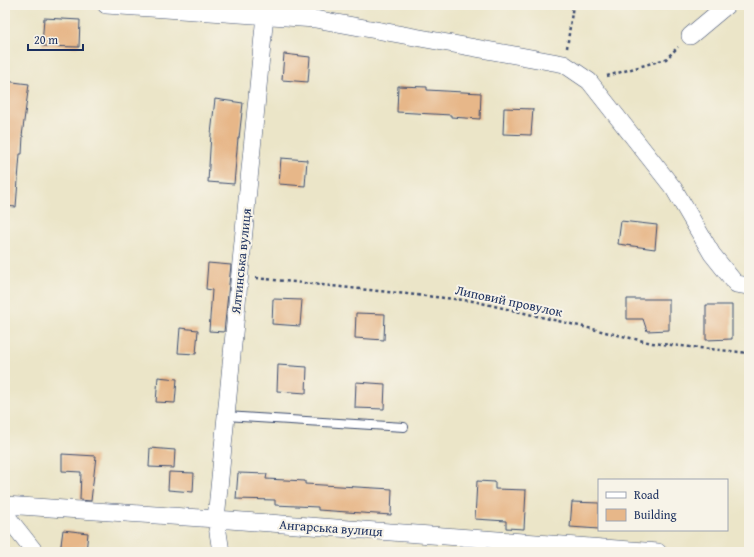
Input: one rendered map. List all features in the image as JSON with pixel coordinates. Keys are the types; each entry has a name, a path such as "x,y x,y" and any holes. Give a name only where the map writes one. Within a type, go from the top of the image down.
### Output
{"street":[{"path":"106,5 263,10 564,64 589,81 674,189 712,254 736,284 749,286"},
{"path":"690,36 727,5"},
{"name":"Ялтинська вулиця","path":"221,552 216,519 240,276 263,10"},
{"name":"Ангарська вулиця","path":"5,505 658,552"},
{"path":"5,514 35,552"}],"lane":[{"path":"226,416 404,427"}],"path":[{"path":"564,64 573,5"},
{"path":"589,81 666,59 690,36"},
{"name":"Липовий провулок","path":"240,276 473,302 652,343 749,353"}],"building":[{"path":"44,18 80,20 79,47 42,46"},
{"path":"284,54 310,57 308,82 282,80"},
{"path":"5,81 29,84 22,136 22,154 20,154 16,207 5,206"},
{"path":"398,86 427,87 427,90 481,93 480,119 451,117 451,115 397,112"},
{"path":"215,99 243,103 234,184 208,182"},
{"path":"504,108 533,109 531,135 503,134"},
{"path":"281,158 307,160 305,186 279,184"},
{"path":"621,221 657,225 655,249 618,244"},
{"path":"208,263 231,265 224,332 209,331 212,290 206,289"},
{"path":"273,299 302,300 300,326 272,324"},
{"path":"627,299 669,299 669,330 647,331 643,319 627,319"},
{"path":"706,305 732,305 732,339 706,340"},
{"path":"356,313 385,314 384,340 355,338"},
{"path":"180,328 198,330 196,354 178,353"},
{"path":"278,365 307,367 306,393 277,391"},
{"path":"158,377 177,379 175,403 156,402"},
{"path":"356,382 385,384 384,409 355,408"},
{"path":"150,448 175,450 174,468 149,467"},
{"path":"62,454 96,456 91,501 80,500 81,472 62,471"},
{"path":"169,472 194,473 193,492 168,490"},
{"path":"238,473 267,474 266,479 305,481 305,484 392,489 391,515 318,510 318,507 275,505 275,500 236,499"},
{"path":"477,481 495,482 495,489 526,490 524,529 506,528 506,521 475,519"},
{"path":"572,502 598,503 598,529 570,527"},
{"path":"63,530 88,533 86,552 60,552"}]}
